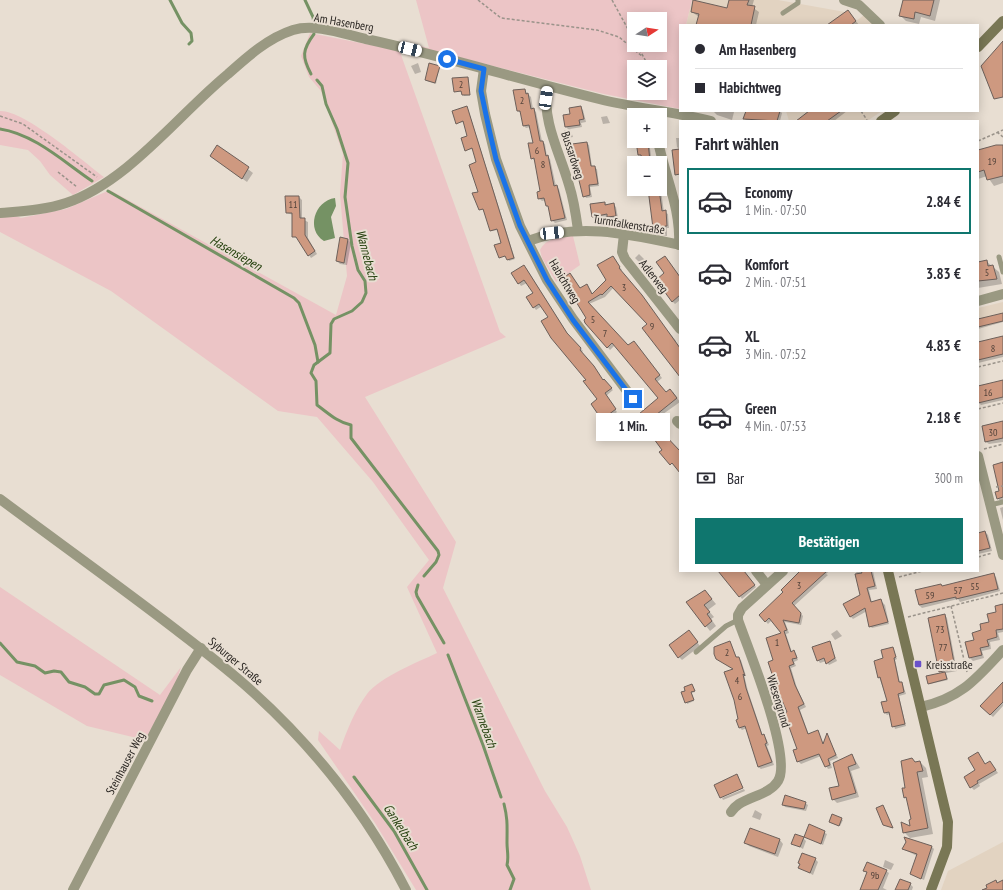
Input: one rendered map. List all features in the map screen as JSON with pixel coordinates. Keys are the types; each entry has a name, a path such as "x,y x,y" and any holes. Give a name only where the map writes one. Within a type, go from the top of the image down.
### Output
{"main road":[{"path":"979,45 1003,21"},
{"path":"882,120 894,112"},
{"path":"890,575 948,822 947,847 931,890"}],"street":[{"path":"844,0 859,5 879,24"},
{"name":"Am Hasenberg","path":"0,214 45,208 65,203 87,194 105,183 127,166 217,82 250,55 277,37 302,28 351,36 428,54 547,87 638,108"},
{"name":"Habichtweg","path":"484,69 481,91 496,159 508,198 551,287 573,320 633,399"},
{"name":"Bussardweg","path":"547,87 546,98 551,133 569,184 578,230"},
{"name":"Am Hasenberg","path":"667,114 704,120"},
{"path":"660,148 679,222"},
{"name":"Turmfalkenstraße","path":"528,241 552,233 578,230 624,234 679,245"},
{"name":"Adlerweg","path":"624,234 622,252 625,260 679,328"},
{"path":"979,301 1003,294"},
{"path":"979,460 990,505 1000,528 1002,552"},
{"name":"Syburger Straße","path":"0,499 201,648 244,684 289,727 322,764 359,810 406,890"},
{"path":"757,572 767,585"},
{"path":"738,620 738,615 742,608 782,572"},
{"name":"Wiesengrund","path":"731,812 739,804 775,785 782,771 782,762 771,716 738,620"},
{"name":"Steinhauser Weg","path":"72,890 187,670 201,648"},
{"path":"921,707 939,703 952,697 986,670 1003,650"}],"lane":[{"path":"783,13 798,3 798,0"},
{"path":"999,257 1003,272"},
{"path":"990,505 1003,502"},
{"path":"696,652 726,626 738,620"}],"path":[{"path":"478,0 501,18 596,30 619,38 643,57"},
{"path":"612,0 627,27"},
{"path":"640,52 644,60"},
{"path":"862,112 868,120"},
{"path":"0,116 23,124 105,183"},
{"path":"979,141 1003,130"},
{"path":"997,132 1003,137"},
{"path":"58,172 87,194"},
{"path":"979,367 1003,360"},
{"path":"979,410 1003,403"},
{"path":"979,450 1003,444"},
{"path":"979,557 1002,552"},
{"path":"890,575 914,572"},
{"path":"900,619 1003,594"},
{"path":"951,606 970,684"}],"shaded area":[{"path":"416,0 692,0 686,24 679,24 679,109 634,100 667,100 667,60 627,60 627,99 418,47 400,52 500,332 506,337 365,397 456,542 443,588 545,791 567,827 580,856 591,890 416,890 375,823 318,740 319,731 340,750 355,713 367,694 373,688 400,670 437,653 407,587 429,560 373,482 317,417 278,411 111,291 0,232 0,209 21,218 66,209 110,190 336,315 347,276 340,194 343,154 321,91 309,77 301,56 310,33 396,50 416,45 429,48"},
{"path":"692,0 778,0 845,12 848,10 856,21 864,15 872,24 686,24"},
{"path":"0,111 10,113 38,127 104,177 73,195 50,175 40,161 28,150 0,145"},
{"path":"786,112 808,112 796,120 789,120"},
{"path":"808,112 880,112 868,120 814,120"},
{"path":"335,198 336,206 331,217 335,238 324,241 318,236 315,230 315,216 322,204"},
{"path":"573,236 580,265 556,282 542,258 540,250 550,240"},
{"path":"1003,302 1003,321 979,327 979,308"},
{"path":"0,587 160,695 181,667 175,686 145,740 87,726 0,675"},
{"path":"1003,842 1003,890 941,890 948,871"}],"building":[{"path":"693,0 727,8 729,0 749,0 747,5 755,6 751,24 696,24 699,14 691,12"},
{"path":"903,0 934,0 930,16 915,12 914,19 899,16"},
{"path":"848,10 856,21 852,24 828,24"},
{"path":"1003,41 1003,97 994,99 981,66"},
{"path":"429,63 440,66 435,83 425,80"},
{"path":"468,77 470,95 462,95 461,91 454,92 452,78"},
{"path":"525,89 526,94 528,93 531,109 534,108 540,141 543,141 546,156 548,155 554,186 557,185 565,218 551,221 548,206 546,206 544,198 538,199 537,192 540,191 534,158 531,159 528,143 533,143 529,125 523,126 520,111 517,111 513,90"},
{"path":"467,106 514,258 507,260 505,256 499,258 494,245 501,243 497,229 490,231 483,209 479,210 472,193 478,192 469,165 476,162 472,148 465,151 461,138 467,136 463,121 456,124 452,111"},
{"path":"581,106 584,119 579,120 580,125 565,127 563,115 570,114 569,108"},
{"path":"746,112 780,112 777,120 743,119"},
{"path":"808,112 840,112 828,120 797,120"},
{"path":"587,142 591,166 595,166 598,184 589,185 590,195 583,197 576,168 574,168 572,158 575,158 572,144"},
{"path":"217,145 249,167 242,179 210,156"},
{"path":"996,145 1003,145 1003,176 987,180 984,170 979,172 979,150"},
{"path":"637,148 649,148 649,156 638,155"},
{"path":"679,149 679,174 675,175 672,150"},
{"path":"285,196 299,196 300,218 305,218 305,235 315,251 308,256 296,237 292,237 292,213 286,213"},
{"path":"649,196 660,196 662,211 666,210 667,226 665,226 665,234 657,233 657,227 653,228"},
{"path":"605,202 605,205 614,203 616,216 607,217 607,214 592,217 590,204"},
{"path":"340,237 348,239 344,263 336,261"},
{"path":"613,256 620,267 619,268 642,295 679,347 679,376 642,328 647,324 611,286 602,295 601,294 588,302 628,345 634,341 660,375 655,379 666,392 670,389 677,398 646,423 639,414 658,398 612,343 607,348 585,323 584,320 586,318 562,279 570,273 580,288 587,284 592,294 606,280 597,265"},
{"path":"665,256 679,276 679,296 672,302 656,280 664,273 656,262"},
{"path":"987,260 988,266 993,265 997,279 979,281 979,262"},
{"path":"524,265 567,333 581,348 580,350 594,366 603,380 604,379 612,388 605,393 616,409 608,415 613,421 606,426 591,404 597,399 583,381 586,380 551,338 541,321 548,317 539,304 533,308 526,297 533,293 524,280 518,284 511,273"},
{"path":"1003,313 1003,321 979,327 979,319"},
{"path":"1003,336 1003,354 979,360 979,342"},
{"path":"1003,380 1003,397 979,403 979,386"},
{"path":"1003,421 1003,438 985,442 982,426"},
{"path":"662,432 679,450 679,472 672,463 670,465 659,452 662,450 654,439"},
{"path":"1003,462 1003,497 997,499 995,492 999,491 993,465"},
{"path":"985,531 990,548 979,551 979,533"},
{"path":"719,572 745,572 755,585 739,597"},
{"path":"799,572 826,572 792,603 801,613 799,623 783,620 787,630 784,631 791,652 794,650 797,658 792,659 794,664 789,666 795,685 804,704 798,707 808,734 818,730 823,744 827,733 836,755 828,759 830,765 825,767 819,754 797,762 793,750 797,749 784,713 787,712 768,662 773,660 766,638 781,633 769,618 765,622 759,615 783,592 781,590"},
{"path":"871,572 875,586 867,588 871,602 881,599 888,622 869,627 865,608 850,617 843,604 860,595 855,574"},
{"path":"994,573 998,589 956,599 956,597 919,605 915,590 941,584 942,586"},
{"path":"705,590 712,599 704,605 710,612 707,614 712,621 705,627 686,602"},
{"path":"1003,604 1003,629 996,630 997,637 987,640 989,646 980,648 982,655 969,658 965,642 974,640 972,633 981,630 980,624 989,622 987,614 996,612 995,606"},
{"path":"945,614 955,668 939,672 928,618"},
{"path":"689,630 698,642 678,658 669,645"},
{"path":"730,641 736,657 739,657 745,676 743,674 746,688 762,735 764,734 767,743 765,744 772,762 758,767 745,726 739,728 736,720 738,719 734,700 724,672 733,669 716,659 714,654 714,647"},
{"path":"830,641 835,658 826,664 824,658 817,661 812,647"},
{"path":"893,647 896,657 894,658 899,682 902,682 904,692 898,694 905,724 892,727 889,712 884,713 881,702 887,701 880,677 878,678 874,661 883,658 881,650"},
{"path":"945,672 947,679 928,684 926,676"},
{"path":"1003,682 1003,702 990,715 980,706"},
{"path":"692,684 695,691 691,692 694,700 685,703 681,692 685,691 684,687"},
{"path":"978,752 985,764 990,761 996,770 977,781 978,783 970,788 964,777 975,770 968,758"},
{"path":"852,754 856,764 848,767 856,793 832,800 829,788 839,786 833,763"},
{"path":"912,758 915,762 920,761 923,771 917,772 928,828 903,833 901,822 910,826 909,820 911,819 906,797 904,798 902,788 905,788 901,761"},
{"path":"737,774 743,788 720,798 714,785"},
{"path":"785,795 806,802 804,809 782,805"},
{"path":"883,805 893,828 883,825 876,808"},
{"path":"832,814 842,818 839,826 829,822"},
{"path":"809,824 825,831 821,844 804,837"},
{"path":"750,828 780,839 775,854 744,843"},
{"path":"795,834 804,837 800,847 791,844"},
{"path":"904,837 932,846 921,879 910,874 917,854 902,849 906,842"},
{"path":"802,853 816,858 810,873 798,868 800,864 798,863"},
{"path":"867,862 887,870 878,890 860,890 867,872 863,871"},
{"path":"900,879 911,883 908,890 895,890"},
{"path":"996,880 997,883 1003,880 1003,890 982,890 987,888 986,885"}],"waterway":[{"path":"170,0 182,23 191,33 192,41 189,44"},
{"name":"Wannebach","path":"305,0 313,17 314,24"},
{"name":"Wannebach","path":"311,74 306,63 305,49 314,34"},
{"name":"Wannebach","path":"317,80 322,86 326,104 337,129 348,163 345,197 352,246 358,270 365,281 366,293 362,302 352,311 334,319 331,324 330,353 314,365 311,373 316,381 317,405 337,419 351,425 351,438 438,551 439,555 436,562 424,576"},
{"name":"Hasensiepen","path":"0,129 13,132 37,143 92,181"},
{"name":"Hasensiepen","path":"108,191 294,298 299,303 315,345 318,362"},
{"name":"Wannebach","path":"418,585 416,592 417,596 444,643"},
{"name":"Gankelbach","path":"0,643 17,662 35,666 45,673 54,671 61,672 69,682 85,687 95,694 99,694 104,685 124,680 135,687 139,696 152,701"},
{"name":"Wannebach","path":"448,655 483,745 501,797"},
{"name":"Gankelbach","path":"354,777 394,831 427,890"},
{"name":"Wannebach","path":"504,804 507,824 507,865 514,879 510,890"}],"place":[{"name":"Kreisstraße","path":"918,664"}],"route":[{"path":"447,59 484,69 481,91 485,114 496,159 508,198 520,226 547,280 573,320 633,399"}]}
